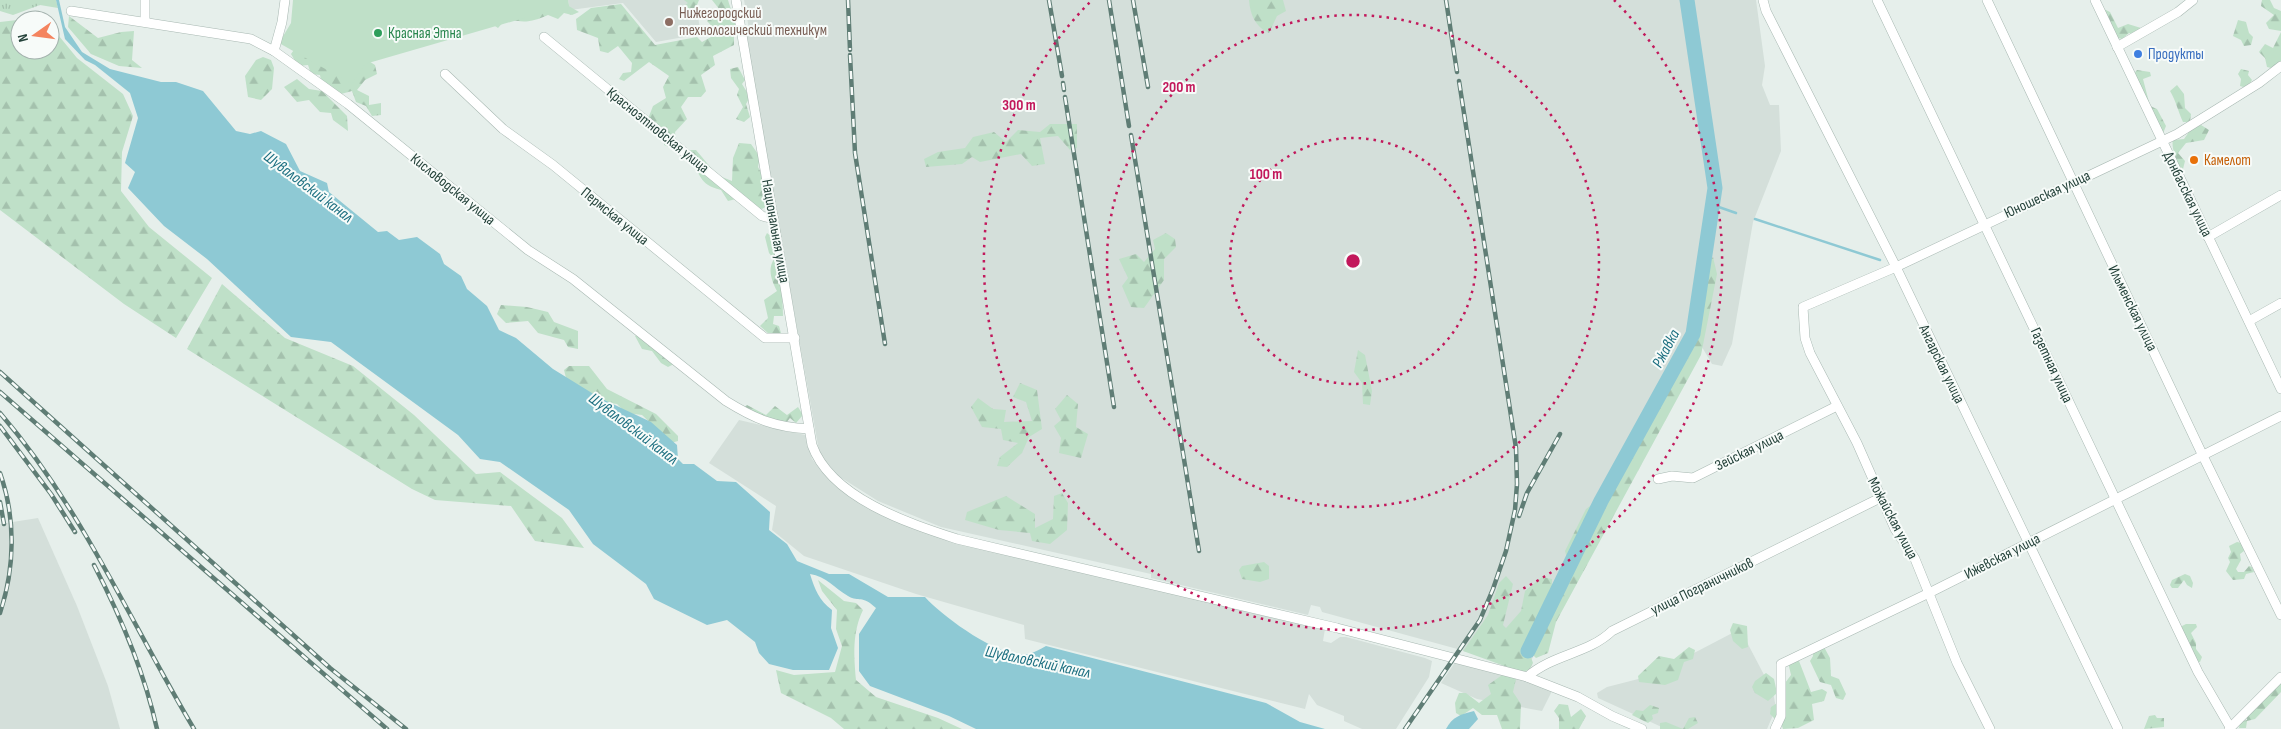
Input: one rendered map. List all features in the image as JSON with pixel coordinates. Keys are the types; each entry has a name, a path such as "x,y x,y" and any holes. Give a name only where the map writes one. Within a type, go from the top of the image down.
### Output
{"street":[{"path":"145,0 145,22"},
{"path":"274,51 282,22 285,0"},
{"name":"Национальная улица","path":"736,0 809,429 818,461 836,482 876,506 915,524 957,539 1355,632 1527,677"},
{"name":"Ангарская улица","path":"1763,0 1766,11 1896,267 2118,729"},
{"name":"Газетная улица","path":"1877,0 2198,672 2229,728"},
{"name":"Ильменская улица","path":"1987,0 2072,182 2281,615"},
{"name":"Донбасская улица","path":"2095,0 2281,389"},
{"path":"2117,47 2178,12 2193,0"},
{"name":"Кисловодская улица","path":"71,11 251,39 274,51 348,104 528,250 573,279 726,402 754,418 787,428 809,429"},
{"name":"Красноэтновская улица","path":"544,37 762,216 774,219"},
{"name":"Юношеская улица","path":"1804,308 1896,267 2072,182 2177,134 2226,104 2281,66"},
{"name":"Пермская улица","path":"445,74 503,129 552,165 765,338 795,338"},
{"path":"2208,237 2281,195"},
{"path":"2249,321 2281,303"},
{"name":"Можайская улица","path":"1804,308 1804,328 1807,346 1857,443 1895,529 1916,558 1957,663 1990,729"},
{"name":"Зейская улица","path":"1658,479 1672,476 1693,478 1837,406"},
{"name":"Ижевская улица","path":"1775,729 1781,716 1781,664 1929,593 2281,416"},
{"name":"улица Пограничников","path":"1527,677 1540,665 1600,642 1612,631 1880,498"},
{"path":"1527,677 1578,697 1612,716 1642,729"},
{"path":"2229,728 2281,677"}],"shaded area":[{"name":"Нижегородский технологический техникум","path":"568,0 695,0 701,34 656,42 623,3 570,10"},
{"path":"744,0 1756,0 1765,66 1762,85 1770,105 1779,105 1781,151 1753,222 1732,344 1722,366 1712,364 1702,347 1527,668 1322,612 1320,607 1311,605 1308,615 1151,578 1151,574 941,527 878,501 832,472 819,451 745,36 750,35"},
{"path":"739,420 805,435 812,459 837,486 930,533 1325,629 1323,641 1331,643 1340,637 1346,637 1432,661 1429,677 1396,729 1362,729 1344,721 1344,716 1317,705 1309,694 1305,709 1025,639 1024,625 916,594 804,556 772,530 776,506 709,463"},
{"path":"38,518 77,606 108,686 120,729 0,729 0,524"},
{"path":"1740,629 1773,692 1776,708 1767,729 1666,729 1598,698 1597,693 1607,687 1650,676"},
{"path":"1456,661 1528,679 1552,691 1542,711 1477,699 1441,683"}],"green space":[{"path":"0,0 56,0 58,8 40,5 26,10 10,10 10,14 0,11"},
{"name":"Красная Этна","path":"293,0 568,0 570,10 545,12 365,64 352,84 279,43 291,23"},
{"path":"516,0 566,0 567,5 579,12 572,15 564,13 558,19 548,15 528,21 507,18 498,28 489,22 496,15 508,13"},
{"path":"684,0 699,0 692,17 683,16 680,9 688,3"},
{"path":"712,0 728,0 738,29 734,33 734,45 713,56 715,65 701,75 706,91 701,97 688,97 681,107 687,119 675,132 676,140 671,148 664,145 667,131 651,129 646,124 653,106 666,98 663,87 669,76 649,62 624,81 619,79 623,73 631,72 632,63 618,46 608,53 600,51 598,38 577,30 576,19 591,8 621,4 655,45 697,37 702,42 718,33 707,21 720,10"},
{"path":"1249,0 1283,0 1286,11 1277,16 1269,33 1254,20"},
{"path":"2262,0 2270,0 2274,8 2281,11 2281,31 2269,29 2266,23 2274,15 2261,6"},
{"path":"2104,9 2110,12 2118,28 2128,24 2141,28 2139,37 2129,33 2122,39 2115,37"},
{"path":"69,16 98,38 134,31 132,60 142,68 119,66 91,54 68,27"},
{"path":"2238,20 2246,22 2249,33 2253,37 2251,45 2244,46 2241,40 2233,36"},
{"path":"10,21 10,60 60,60 60,37 77,58 123,94 133,116 122,152 121,191 149,227 212,278 176,338 124,304 0,210 0,22"},
{"path":"2281,32 2281,62 2275,69 2267,67 2265,58 2259,52 2265,44 2273,48"},
{"path":"296,47 364,58 375,65 377,74 365,80 357,90 369,96 369,105 381,103 381,115 372,116 366,106 356,102 352,91 341,94 321,80 320,75 311,74 308,65 298,66 291,54"},
{"path":"263,57 271,60 274,68 272,89 261,100 248,97 245,76 256,60"},
{"path":"738,67 745,80 742,84 750,97 746,104 750,117 744,122 736,119 743,107 737,95 739,89 731,78 730,69"},
{"path":"2241,69 2249,71 2248,75 2252,80 2247,88 2240,86 2241,79 2238,74"},
{"path":"2137,70 2150,72 2151,76 2143,79 2150,106 2157,109 2166,126 2162,136 2131,77"},
{"path":"297,79 309,89 322,91 347,116 348,131 333,120 331,113 320,112 309,100 297,102 284,87"},
{"path":"2177,85 2184,94 2185,108 2191,114 2190,122 2183,122 2170,91"},
{"path":"1050,124 1077,124 1077,148 1070,150 1058,136 1040,138 1045,164 1032,166 1021,154 980,162 972,157 962,164 926,167 924,159 938,152 965,148 973,137 994,132 1006,142 1018,130 1040,132"},
{"path":"2201,125 2209,130 2204,140 2186,143 2178,153 2185,161 2183,169 2176,163 2173,140 2184,139 2191,129"},
{"path":"739,143 751,144 760,157 758,167 764,180 763,193 767,206 762,209 743,205 736,199 728,201 721,190 713,188 704,181 687,158 689,150 696,150 717,175 732,181 733,158"},
{"path":"767,233 773,238 782,288 783,316 774,316 773,324 779,326 781,333 770,335 760,326 768,318 764,300 777,291 771,275 774,259 769,253 765,237"},
{"path":"1166,233 1175,239 1176,247 1164,259 1164,280 1144,308 1131,307 1122,286 1128,278 1119,259 1136,254 1144,262 1155,249 1153,240"},
{"path":"1713,257 1717,274 1701,355 1556,622 1548,653 1536,658 1530,652 1529,641 1569,566 1565,551 1586,509 1606,494 1661,393 1696,339 1704,270"},
{"path":"222,284 285,338 353,366 414,415 476,474 500,472 562,518 584,548 535,541 511,506 435,500 412,489 187,349"},
{"path":"501,305 527,307 548,312 554,322 578,331 578,349 568,347 564,340 538,333 528,321 506,323 497,314"},
{"path":"642,331 649,334 655,349 668,349 675,355 674,364 668,367 661,363 652,351 642,349 635,336"},
{"path":"1358,350 1365,355 1372,391 1370,405 1363,404 1362,383 1354,372"},
{"path":"569,366 589,366 607,389 656,414 678,436 678,441 671,443 642,415 626,413 617,404 602,402 566,378 564,370"},
{"path":"1020,383 1037,390 1042,429 1029,437 1022,453 1007,467 997,466 1000,457 1018,443 1003,440 1001,429 982,427 971,407 978,398 993,409 1006,410 1004,422 1032,421 1026,402 1013,397"},
{"path":"1067,395 1078,404 1076,427 1088,434 1081,458 1059,453 1061,438 1054,426 1061,420 1055,409"},
{"path":"747,405 766,415 775,406 787,415 798,407 803,415 796,423 790,418 782,428 752,416 743,416 738,412"},
{"path":"1062,493 1068,503 1067,530 1050,544 1032,541 1030,533 999,530 965,520 967,512 1006,496 1035,514 1035,528 1053,519 1054,496"},
{"path":"2237,542 2242,543 2244,551 2240,554 2241,560 2236,569 2238,572 2244,572 2249,566 2252,567 2254,572 2246,574 2244,579 2233,580 2226,571 2230,562 2228,558 2231,552 2229,546"},
{"path":"1264,562 1269,566 1269,579 1260,582 1242,579 1239,570 1242,566"},
{"path":"2185,574 2190,576 2193,583 2192,588 2184,580 2178,588 2172,588 2170,585 2172,580"},
{"path":"1506,576 1513,584 1503,625 1506,628 1521,611 1525,591 1542,577 1552,579 1552,591 1526,643 1533,663 1529,670 1521,672 1463,651 1488,615 1499,583"},
{"path":"818,580 844,601 856,603 863,610 855,636 856,680 876,697 938,718 962,729 844,729 831,718 781,693 776,670 794,675 835,672 842,646 836,629 837,610 822,591"},
{"path":"1733,623 1747,626 1748,647 1742,649 1733,641 1730,630"},
{"path":"2186,624 2196,624 2197,627 2191,633 2196,643 2196,649 2202,657 2200,662 2195,661 2192,656 2193,650 2186,644 2180,627"},
{"path":"1689,647 1695,650 1693,659 1684,662 1678,680 1665,685 1639,682 1638,676 1659,656 1674,659"},
{"path":"1824,647 1830,658 1831,676 1839,679 1846,694 1843,700 1836,698 1831,685 1820,682 1810,661 1813,651"},
{"path":"1799,661 1811,692 1822,689 1827,692 1824,701 1812,704 1814,720 1798,728 1783,729 1780,720 1770,714 1771,707 1782,700 1782,687 1791,675 1788,662"},
{"path":"1505,673 1516,679 1513,692 1521,704 1520,729 1502,729 1497,715 1482,715 1473,708 1461,716 1456,713 1455,703 1459,693 1466,693 1479,703 1491,694 1488,685"},
{"path":"1766,673 1774,679 1777,693 1768,701 1755,693 1752,687 1755,681"},
{"path":"2281,681 2281,692 2255,719 2247,721 2246,728 2239,728 2240,722 2247,720 2247,715"},
{"path":"1559,704 1568,705 1571,717 1581,709 1586,716 1579,729 1559,729 1559,718 1554,711"},
{"path":"1650,705 1659,708 1658,713 1652,715 1653,719 1648,723 1632,715 1636,710 1643,711"},
{"path":"2155,715 2157,718 2164,718 2164,727 2144,729 2149,716"},
{"path":"1695,717 1698,723 1688,729 1683,729 1689,718"},
{"path":"1666,722 1683,729 1660,729 1660,723"}],"water":[{"name":"Шуваловский канал","path":"56,0 59,0 65,27 82,52 110,69 161,82 176,82 203,91 236,131 250,134 261,131 286,144 300,171 327,183 329,192 378,232 387,231 399,240 417,237 440,254 444,264 461,276 467,289 487,306 499,330 516,338 553,369 600,398 651,422 677,445 678,459 683,464 694,464 717,481 736,482 770,512 769,530 787,544 797,561 829,574 849,574 888,597 925,597 958,625 988,644 1003,650 1017,654 1028,654 1046,646 1266,703 1300,722 1325,729 976,729 949,716 870,686 859,671 859,634 876,608 867,601 848,596 821,577 810,574 818,594 832,610 831,628 838,648 829,670 793,670 769,664 759,653 755,642 727,620 707,625 654,599 646,584 593,544 569,510 500,462 480,459 458,435 331,342 291,337 207,259 164,226 128,188 135,172 125,163 138,118 130,93 95,65 85,60 65,39 60,10 58,10"},
{"path":"1474,711 1478,719 1469,729 1446,729 1457,717"}],"waterway":[{"name":"Ржавка","path":"1528,651 1601,501 1693,334 1715,188 1687,0"},
{"path":"1713,205 1736,213"},
{"path":"1755,219 1880,260"}],"railway":[{"path":"848,0 850,50"},
{"path":"1049,0 1062,76"},
{"path":"1109,0 1129,126"},
{"path":"1133,0 1148,87"},
{"path":"1446,0 1457,72"},
{"path":"850,55 855,153 885,344"},
{"path":"1405,729 1480,620 1506,551 1515,510 1517,484 1516,448 1459,81"},
{"path":"1063,83 1064,90"},
{"path":"1065,97 1114,407"},
{"path":"1131,135 1199,551"},
{"path":"0,372 330,668 406,729"},
{"path":"0,392 387,729"},
{"path":"0,413 56,487 80,526 194,729"},
{"path":"0,426 51,494 75,532"},
{"path":"1519,516 1527,493 1560,434"},
{"path":"0,473 9,508 12,543 9,578 0,613"},
{"path":"0,502 4,524"},
{"path":"94,565 131,645 152,707 157,729"}],"place":[{"name":"Нижегородский технологический техникум","path":"669,22"},
{"name":"Красная Этна","path":"378,33"},
{"name":"Продукты","path":"2138,54"},
{"name":"Камелот","path":"2194,160"}]}
